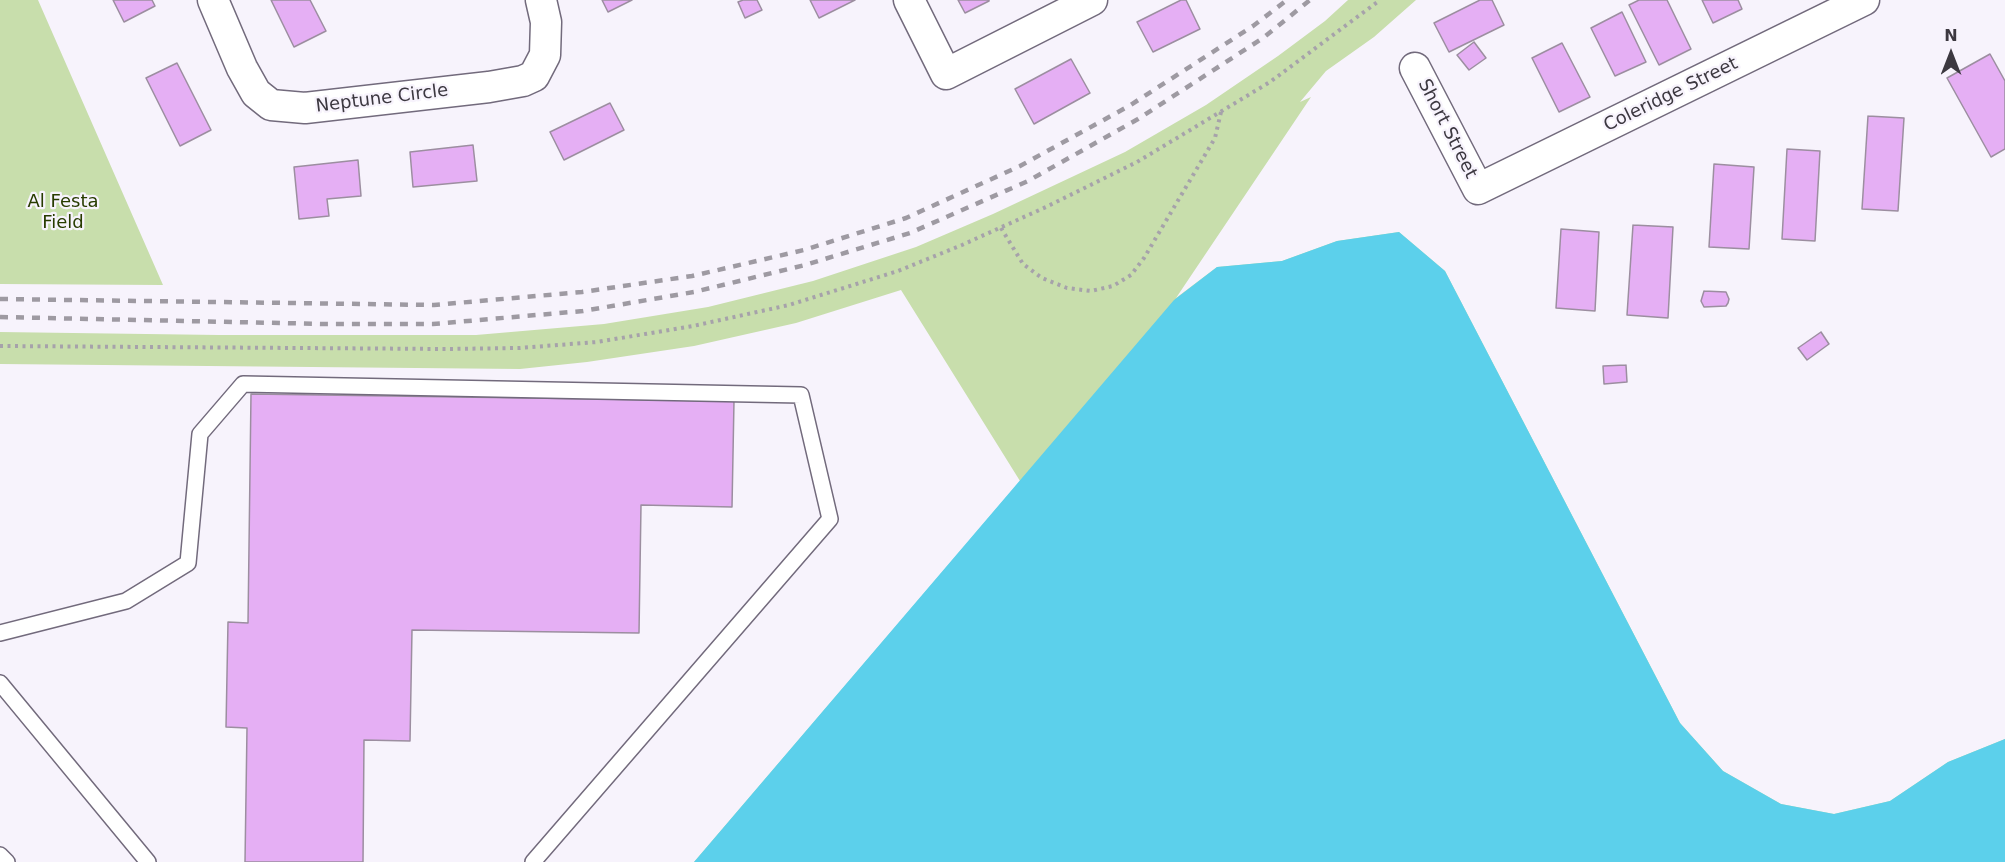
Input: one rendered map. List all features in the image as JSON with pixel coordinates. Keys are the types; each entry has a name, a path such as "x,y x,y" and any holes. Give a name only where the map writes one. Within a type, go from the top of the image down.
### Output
{"street":[{"name":"Neptune Circle","path":"213,0 242,68 256,93 271,105 305,108 524,81 534,76 545,55 546,22 541,0"},
{"path":"909,0 946,74 1092,0"},
{"name":"Coleridge Street","path":"1478,189 1864,0"},
{"name":"Short Street","path":"1415,68 1478,189"}],"lane":[{"path":"0,633 126,601 188,562 200,434 243,384 801,395 830,519 532,862"},
{"path":"0,683 148,862"},
{"path":"0,855 7,862"}],"path":[{"path":"0,346 519,348 597,342 693,326 789,305 898,270 1001,228 1137,162 1270,82 1380,0"},
{"path":"1001,228 1023,264 1042,278 1067,288 1091,291 1113,286 1131,275 1144,258 1215,138 1221,112"}],"green space":[{"name":"Al Festa Field","path":"0,0 38,0 163,285 0,284"},
{"path":"1348,0 1416,0 1374,37 1326,71 1300,102 1311,97 1176,298 1217,267 1282,261 1337,241 1399,232 1445,271 1680,723 1723,771 1781,804 1834,814 1890,801 1948,762 2005,739 2005,862 694,862 1020,481 901,290 796,323 694,346 587,362 520,369 0,364 0,332 476,335 604,324 708,307 813,281 916,247 993,214 1125,152 1206,105 1278,56 1325,21"}],"water":[{"path":"1399,232 1445,271 1680,723 1723,771 1781,804 1834,814 1890,801 1948,762 2005,739 2005,862 694,862 1174,300 1217,267 1282,261 1337,241"}],"building":[{"path":"113,0 152,0 155,6 124,22"},
{"path":"271,0 310,0 326,31 294,47"},
{"path":"602,0 632,0 608,12"},
{"path":"757,0 762,10 745,18 738,2"},
{"path":"810,0 855,0 819,18"},
{"path":"958,0 989,0 989,1 965,13"},
{"path":"1181,0 1186,0 1200,29 1153,52 1137,22"},
{"path":"1480,0 1492,0 1504,25 1449,52 1434,23"},
{"path":"1639,0 1667,0 1691,49 1659,65 1629,5"},
{"path":"1702,0 1738,0 1742,9 1713,23"},
{"path":"1622,12 1646,62 1615,76 1591,28"},
{"path":"1474,42 1486,58 1469,70 1457,55"},
{"path":"1562,43 1590,97 1559,112 1532,58"},
{"path":"1990,54 2005,81 2005,149 1991,157 1947,78"},
{"path":"1071,59 1090,93 1034,124 1015,89"},
{"path":"177,63 211,130 180,146 146,78"},
{"path":"610,103 624,130 564,160 550,132"},
{"path":"1868,116 1904,118 1898,211 1862,209"},
{"path":"473,145 477,181 413,187 410,152"},
{"path":"1787,149 1820,151 1815,241 1782,239"},
{"path":"358,160 361,196 327,199 329,216 299,219 294,167"},
{"path":"1714,164 1754,167 1749,249 1709,247"},
{"path":"1633,225 1673,227 1668,318 1627,315"},
{"path":"1561,229 1599,232 1595,311 1556,308"},
{"path":"1704,291 1726,292 1728,303 1726,306 1704,307 1701,301"},
{"path":"1821,332 1829,344 1807,360 1798,348"},
{"path":"1626,365 1627,382 1604,384 1603,366"},
{"path":"251,394 734,401 732,507 641,505 639,633 412,630 410,741 364,740 363,862 245,862 247,728 226,727 228,622 248,623"}],"railway":[{"path":"0,299 434,305 582,292 692,276 804,250 906,218 1020,166 1129,106 1253,26 1287,0"},
{"path":"0,317 433,324 583,311 694,292 805,265 910,233 1028,181 1138,119 1263,38 1310,0"}]}
